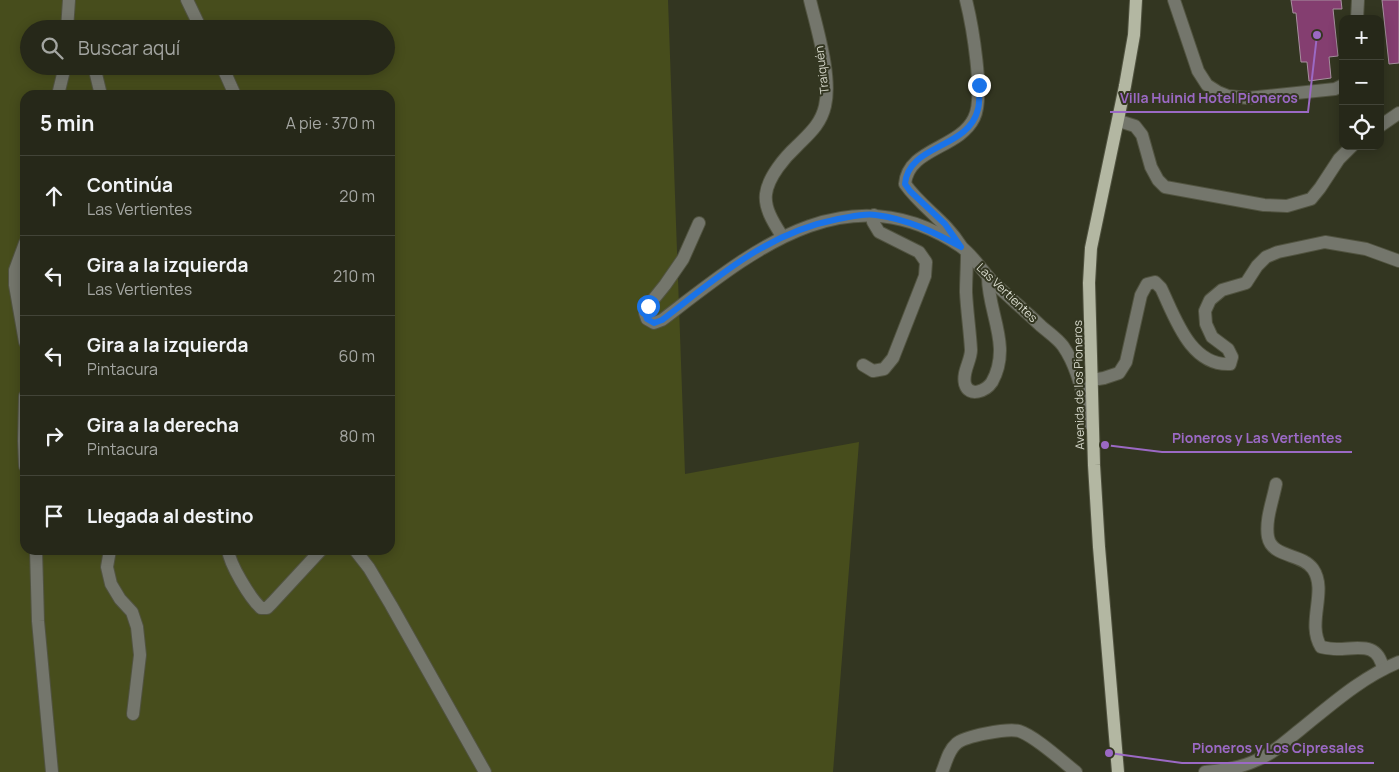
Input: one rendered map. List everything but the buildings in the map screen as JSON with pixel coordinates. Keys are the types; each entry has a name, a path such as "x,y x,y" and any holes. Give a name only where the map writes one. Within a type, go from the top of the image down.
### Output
{"main road":[{"name":"Avenida de los Pioneros","path":"1118,772 1100,572 1089,283 1091,248 1119,121 1134,35 1136,0"}],"street":[{"path":"68,20 69,0"},
{"path":"187,0 197,20"},
{"name":"Traiquén","path":"782,236 771,218 766,194 770,182 781,163 812,132 819,122 825,106 827,89 825,70 810,0"},
{"path":"966,0 979,85 978,108 974,120 964,133 927,154 911,166 906,174 905,184 945,224 964,250 971,352 964,374 965,385 969,390 975,392 984,390 991,384 997,372 1000,353 999,330 990,304 988,277"},
{"path":"1174,0 1198,71 1207,85 1218,92 1228,96 1248,98 1339,86"},
{"path":"1357,15 1358,0"},
{"path":"68,15 71,20"},
{"path":"59,90 63,75"},
{"path":"96,75 100,90"},
{"path":"226,75 233,90"},
{"path":"1384,123 1399,114"},
{"path":"1119,121 1136,126 1142,134 1151,167 1158,180 1165,187 1264,205 1287,206 1311,199 1339,159 1348,150"},
{"name":"Las Vertientes","path":"699,223 683,259 648,306 645,313 647,319 654,323 662,320 748,256 782,236 821,223 860,215 874,215 911,223 930,230 964,250 988,277 1062,345 1080,382 1094,431"},
{"path":"863,365 873,371 884,369 893,358 925,276 926,262 919,252 879,232 873,222 874,215"},
{"path":"1092,380 1119,372 1126,362 1141,295 1147,284 1155,282 1161,288 1189,344 1210,361 1219,365 1230,364 1232,357 1228,349 1212,337 1206,324 1205,312 1210,300 1222,290 1246,283 1266,256 1325,242 1366,249 1399,261"},
{"path":"20,256 15,270 15,285 20,314"},
{"path":"1276,484 1268,527 1268,538 1273,547 1307,562 1314,570 1318,586 1317,613 1314,629 1316,640 1321,647 1337,649 1364,648 1374,651 1381,658 1383,669"},
{"path":"36,555 38,621 52,772"},
{"path":"109,555 107,567 111,584 132,612 136,627 140,655 133,714"},
{"path":"229,555 232,564 253,601 261,608 267,608 316,555"},
{"path":"359,555 392,605 485,772"},
{"path":"1205,772 1238,767 1274,751 1349,690 1383,669 1399,662"},
{"path":"942,772 951,750 965,738 1011,730 1020,731 1032,738 1076,772"}],"green space":[{"path":"0,0 668,0 685,474 859,442 833,772 0,772"}],"place":[{"name":"Villa Huinid Hotel Pioneros","path":"1317,35"},
{"name":"Pioneros y Las Vertientes","path":"1105,445"},
{"name":"Pioneros y Los Cipresales","path":"1109,753"}],"route":[{"path":"648,306 645,313 647,319 654,323 662,320 748,256 778,238 801,228 860,215 892,217 911,223 930,230 961,247 945,224 910,191 905,184 906,174 911,166 927,154 964,133 974,120 978,108 979,85"}]}
